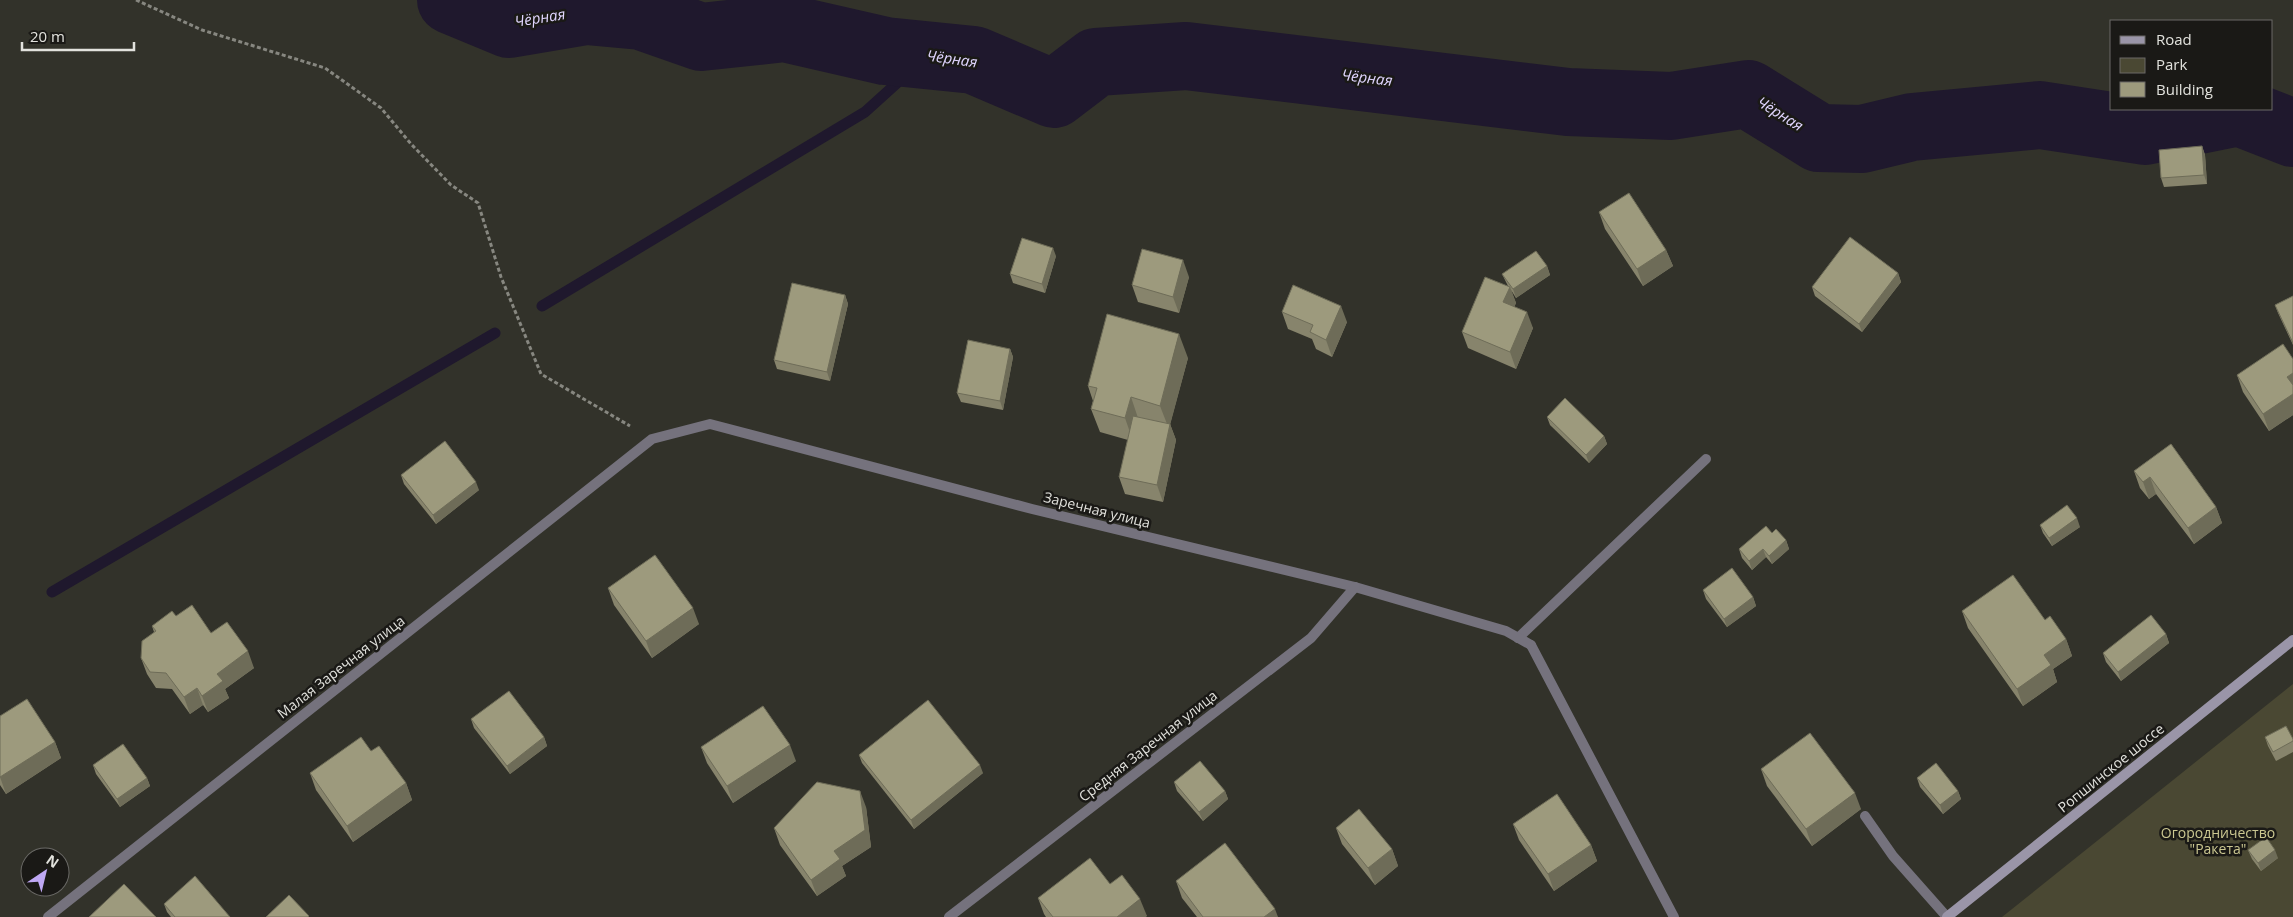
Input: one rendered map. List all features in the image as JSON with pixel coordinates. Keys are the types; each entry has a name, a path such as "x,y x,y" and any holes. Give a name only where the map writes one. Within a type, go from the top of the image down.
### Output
{"main road":[{"name":"Ропшинское шоссе","path":"1947,917 2293,640"}],"street":[{"name":"Заречная улица","path":"652,439 710,424 1032,509 1355,587 1506,631 1532,646 1674,917"},
{"name":"Малая Заречная улица","path":"48,917 652,439"},
{"path":"1518,638 1706,459"},
{"name":"Средняя Заречная улица","path":"949,917 1311,638 1355,587"},
{"path":"1865,816 1893,856 1947,917"}],"path":[{"path":"136,0 202,30 325,68 381,108 410,144 451,185 478,203 501,277 541,374 652,439"}],"green space":[{"name":"Огородничество \"Ракета\"","path":"2293,684 2293,917 2002,917"}],"building":[{"path":"2202,146 2204,175 2161,178 2159,150"},
{"path":"1629,193 1666,250 1637,269 1599,212"},
{"path":"1850,237 1898,273 1859,324 1812,287"},
{"path":"1022,238 1053,248 1042,284 1010,274"},
{"path":"1142,249 1183,260 1173,297 1132,285"},
{"path":"1536,251 1547,266 1513,289 1502,274"},
{"path":"1485,277 1510,287 1503,302 1527,312 1510,352 1462,332"},
{"path":"792,283 845,295 827,372 774,360"},
{"path":"1293,285 1341,306 1326,340 1310,332 1313,325 1282,312"},
{"path":"2293,296 2293,343 2275,305"},
{"path":"1107,314 1179,334 1160,406 1131,397 1125,418 1091,409 1097,388 1088,386"},
{"path":"968,340 1010,349 1000,401 957,393"},
{"path":"2283,344 2293,359 2293,373 2287,377 2293,385 2293,394 2263,414 2237,375"},
{"path":"1565,398 1604,436 1586,455 1547,417"},
{"path":"1133,416 1170,424 1157,485 1119,477"},
{"path":"445,441 476,482 433,515 401,475"},
{"path":"2171,444 2216,507 2188,528 2150,477 2143,482 2134,471"},
{"path":"2067,505 2077,518 2049,538 2040,525"},
{"path":"1766,526 1772,533 1776,529 1786,540 1769,556 1763,549 1749,561 1739,549"},
{"path":"655,555 693,608 646,641 608,588"},
{"path":"1732,568 1753,597 1724,619 1703,590"},
{"path":"2013,575 2045,620 2050,616 2066,639 2044,655 2051,665 2017,689 1962,611"},
{"path":"192,605 211,633 227,622 248,651 217,674 223,681 202,696 197,688 184,697 166,673 150,672 141,658 142,641 156,631 152,626 172,611 176,616"},
{"path":"2151,615 2166,634 2118,672 2103,653"},
{"path":"509,691 544,737 507,766 471,719"},
{"path":"27,699 55,742 0,777 0,716"},
{"path":"928,700 980,765 911,820 859,755"},
{"path":"763,706 790,745 727,786 701,747"},
{"path":"2286,726 2293,741 2273,752 2265,737"},
{"path":"1810,733 1855,793 1806,829 1761,769"},
{"path":"361,737 371,751 379,746 406,783 347,826 310,773"},
{"path":"123,744 147,778 117,799 93,765"},
{"path":"1200,761 1225,791 1199,812 1174,782"},
{"path":"1936,763 1958,791 1940,805 1917,778"},
{"path":"817,782 860,791 865,830 834,851 840,859 811,880 774,828"},
{"path":"1557,794 1591,845 1548,874 1513,824"},
{"path":"1359,809 1392,849 1368,868 1336,828"},
{"path":"2266,837 2275,850 2258,863 2248,850"},
{"path":"1225,843 1275,909 1264,917 1203,917 1176,881"},
{"path":"1090,858 1110,884 1122,875 1140,899 1117,917 1053,917 1038,898"},
{"path":"195,876 230,917 175,917 164,904"},
{"path":"124,884 156,917 89,917"},
{"path":"289,895 308,917 266,917"}],"waterway":[{"name":"Чёрная","path":"451,0 509,24 586,11 641,16 701,37 785,28 885,51 974,60 1054,94 1096,62 1186,56 1568,102 1671,106 1748,94 1819,138 1862,139 1912,127 2040,115 2145,131 2239,112 2293,133"},
{"path":"542,306 865,112 928,55"},
{"path":"52,592 495,333"}]}
